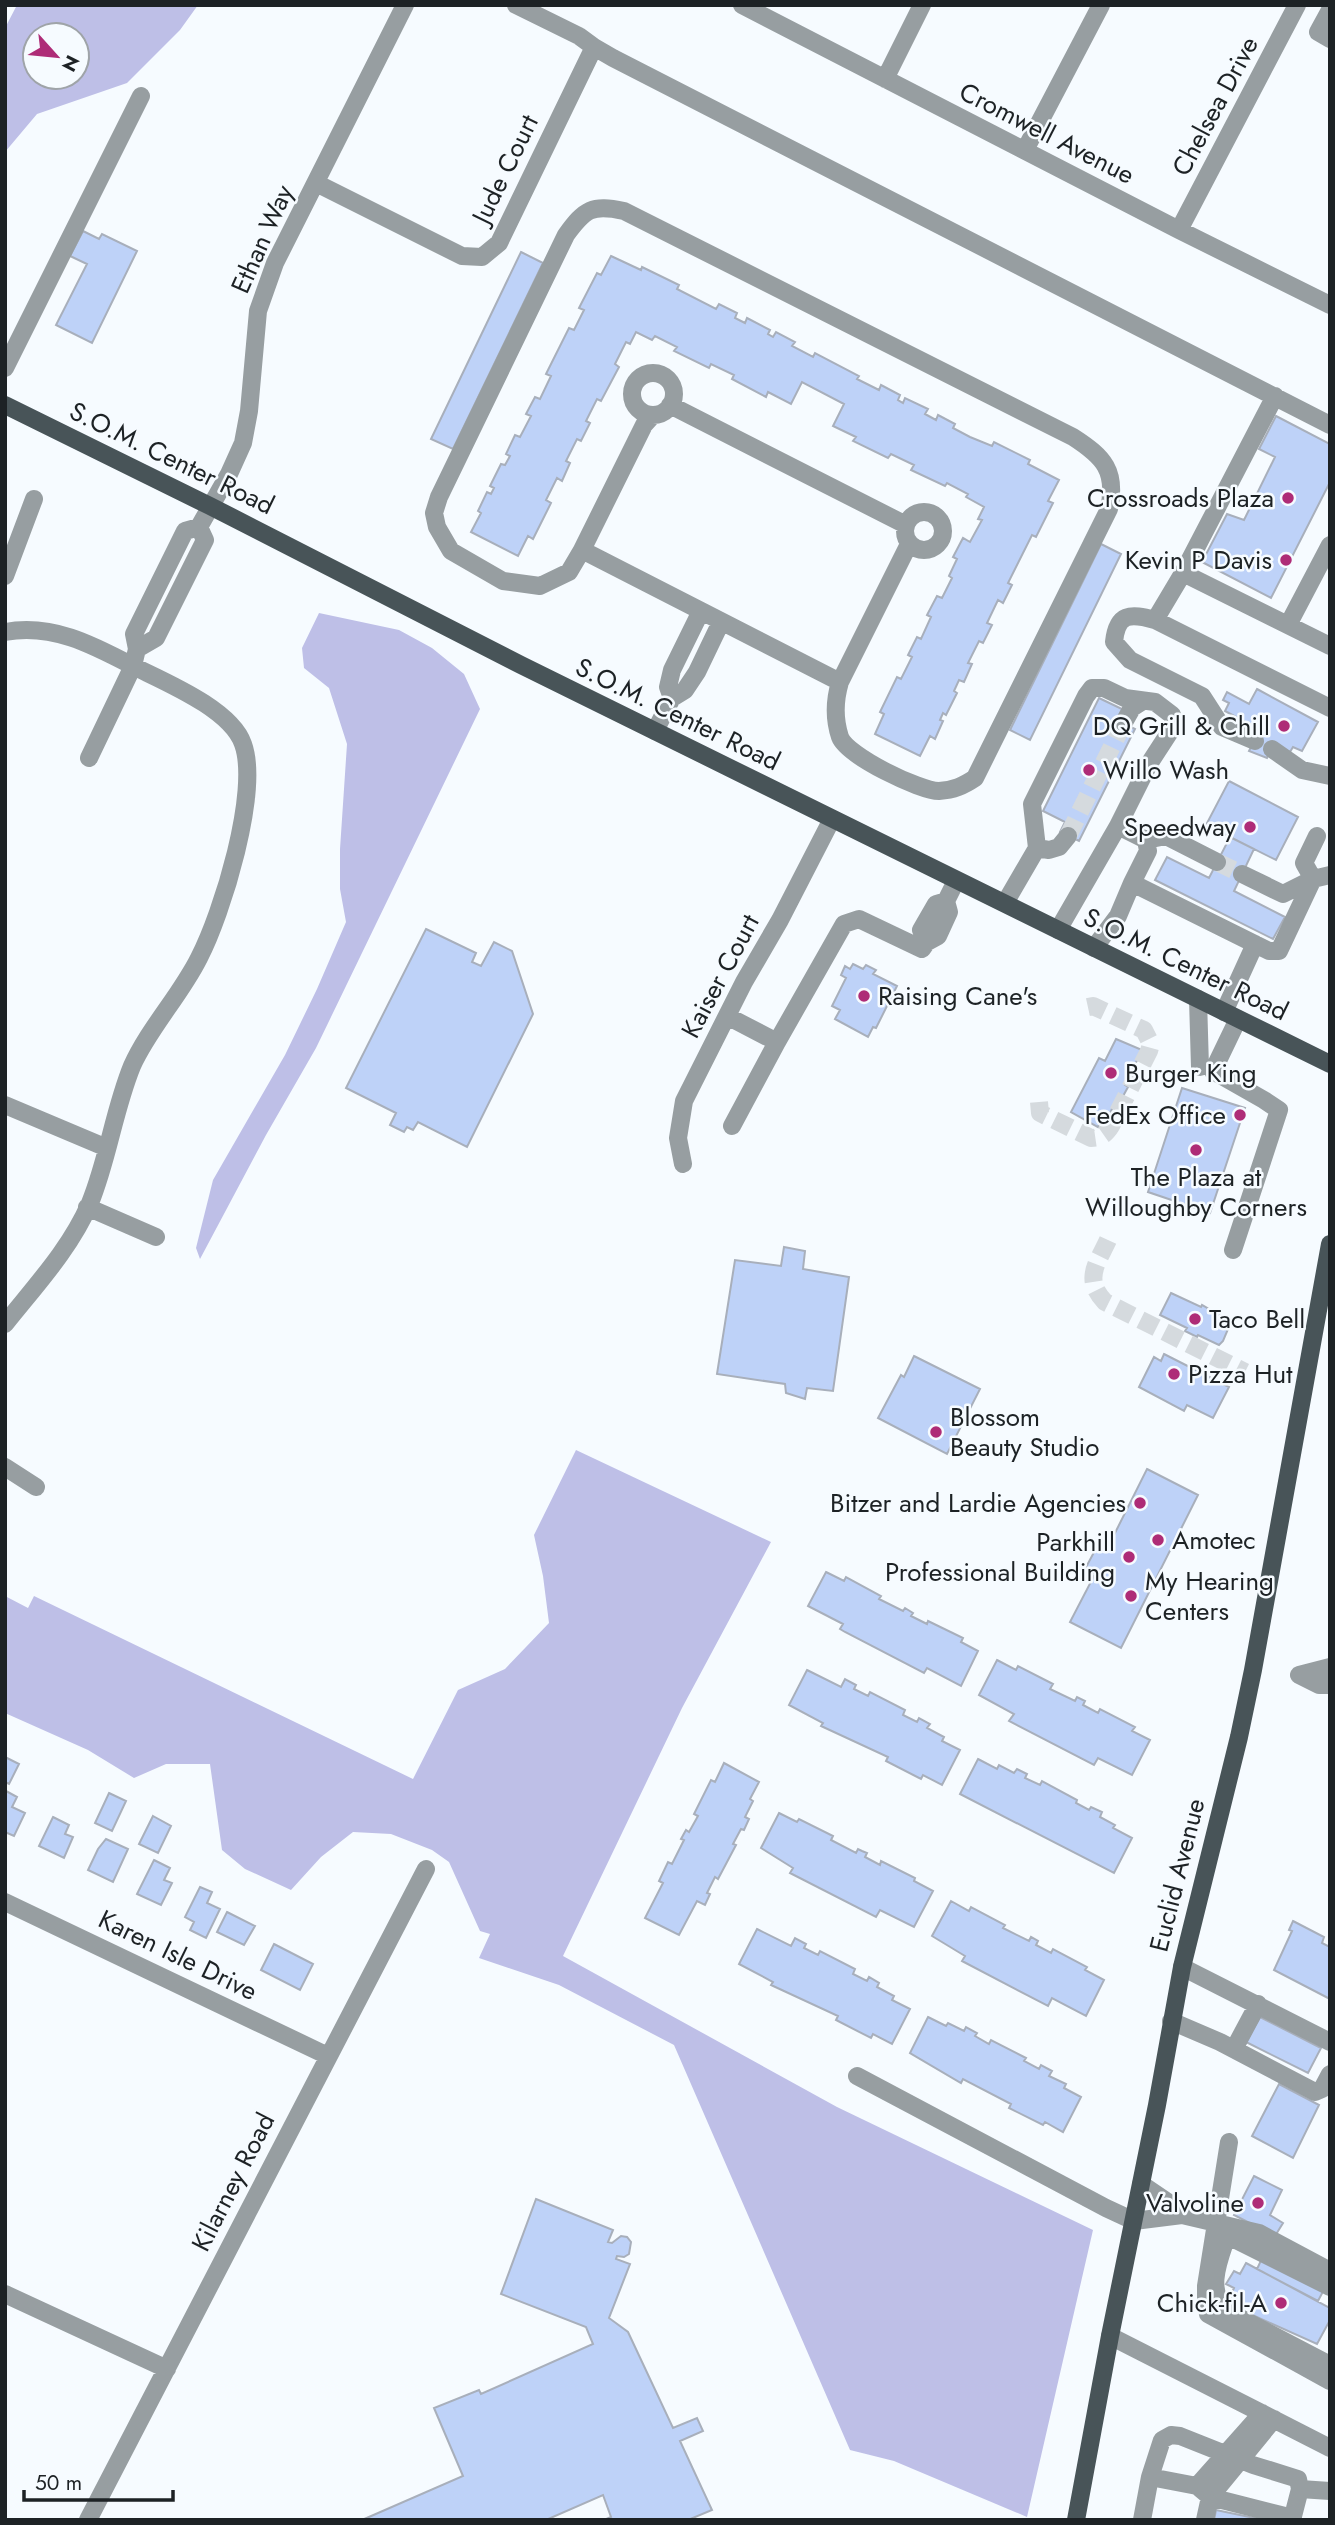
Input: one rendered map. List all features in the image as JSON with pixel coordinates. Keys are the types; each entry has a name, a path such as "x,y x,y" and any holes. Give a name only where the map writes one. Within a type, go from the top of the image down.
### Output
{"main road":[{"name":"S.O.M. Center Road","path":"5,405 210,506 520,666 1330,1064"},
{"name":"Euclid Avenue","path":"1076,2520 1182,1967 1253,1670 1330,1244"}],"street":[{"name":"Ethan Way","path":"135,658 156,638 205,540 200,527 243,443 249,411 258,310 275,262 405,5"},
{"path":"516,5 579,36 612,58 1330,425"},
{"name":"Cromwell Avenue","path":"742,5 1179,230 1330,304"},
{"path":"885,79 922,5"},
{"path":"1025,149 1101,5"},
{"name":"Chelsea Drive","path":"1179,230 1297,5"},
{"path":"1330,10 1318,32 1330,38"},
{"name":"Jude Court","path":"316,183 462,256 482,257 499,243 594,47"},
{"path":"5,368 141,96"},
{"path":"653,415 644,425 569,572 540,586 503,581 451,551 437,527 434,513 439,497 566,235 579,218 592,208 606,207 624,211 1094,450 1108,469 1112,493 1109,509 975,778 960,788 937,791 924,788 869,762 840,738 835,701 840,682 909,544"},
{"path":"656,373 668,380 674,392 670,405 660,414 653,415 640,411 633,400 634,386 642,376 656,373"},
{"path":"1155,620 1183,573 1275,396"},
{"path":"670,405 906,525"},
{"path":"5,576 34,499"},
{"path":"926,512 938,517 943,528 942,540 933,549 920,550 909,544 906,525 914,515 926,512"},
{"path":"1288,625 1330,545"},
{"path":"582,550 840,682"},
{"path":"1183,573 1330,646"},
{"path":"672,698 668,687 672,670 701,611"},
{"path":"1255,741 1222,727 1202,696 1129,660 1114,642 1115,629 1124,618 1133,614 1155,620 1330,708"},
{"path":"655,731 672,698 685,690 697,672 721,622"},
{"path":"5,632 21,629 55,633 135,658 227,720 243,743 249,785 220,912 199,958 132,1066 87,1207 56,1263 5,1324"},
{"path":"89,758 135,658"},
{"path":"1004,904 1037,848 1032,804 1086,696 1092,688 1104,688 1125,698 1155,702 1172,715 1174,722 1171,730 1149,764 1118,826 1058,930"},
{"path":"1123,724 1132,708 1143,701"},
{"path":"1272,749 1302,770 1330,776"},
{"name":"Kaiser Court","path":"683,1164 678,1138 684,1101 832,819"},
{"path":"1118,826 1146,840 1166,836 1217,862"},
{"path":"1037,848 1059,848 1068,836"},
{"path":"1317,836 1304,863 1321,877"},
{"path":"1094,948 1118,916 1148,850 1146,840"},
{"path":"1242,874 1283,894 1321,877"},
{"path":"1132,883 1269,951 1279,951 1321,877"},
{"path":"732,1126 844,924 859,919 922,949 927,942 939,936 949,912 946,901 957,881"},
{"path":"1206,1069 1231,1015 1255,944"},
{"path":"1198,999 1206,1069"},
{"path":"727,1016 777,1042"},
{"path":"1206,1069 1279,1110 1233,1250"},
{"path":"5,1105 107,1148"},
{"path":"87,1207 156,1237"},
{"path":"5,1467 36,1487"},
{"path":"1330,1667 1299,1675 1319,1685 1330,1685"},
{"name":"Kilarney Road","path":"88,2520 426,1869"},
{"name":"Karen Isle Drive","path":"5,1902 327,2056"},
{"path":"1182,1967 1330,2042"},
{"path":"1234,2049 1258,2004"},
{"path":"1171,2021 1234,2049 1315,2092 1322,2090 1330,2074"},
{"path":"857,2076 1134,2221 1182,2215 1259,2233 1330,2271"},
{"path":"1229,2142 1217,2223 1217,2302 1227,2311 1330,2365"},
{"path":"1141,2184 1182,2215"},
{"path":"1330,2287 1232,2238 1225,2242 1216,2255 1206,2286 1208,2314 1330,2381"},
{"path":"1216,2255 1229,2247 1235,2249 1330,2299"},
{"path":"5,2294 167,2370"},
{"path":"1110,2336 1330,2448"},
{"path":"1205,2520 1203,2491 1268,2416"},
{"path":"1142,2520 1150,2477 1162,2440 1171,2435 1181,2436 1264,2469 1292,2476 1298,2479 1300,2489 1292,2519 1150,2477"},
{"path":"1300,2489 1330,2491"}],"shaded area":[{"path":"17,5 198,5 180,30 127,83 37,114 5,152 5,28"},
{"path":"319,613 399,630 432,648 464,674 480,709 316,1048 200,1259 196,1248 213,1180 285,1055 346,922 340,889 340,849 347,744 329,688 304,668 302,648"},
{"path":"576,1450 771,1542 682,1708 563,1956 837,2107 1093,2230 1027,2517 894,2461 850,2450 674,2045 559,1985 479,1958 490,1934 480,1931 449,1862 432,1850 391,1834 353,1832 321,1857 291,1890 245,1869 222,1850 210,1764 166,1764 134,1778 88,1750 5,1713 5,1596 28,1608 34,1596 413,1779 458,1690 505,1669 549,1623 534,1535"}],"building":[{"path":"83,231 99,239 102,234 137,251 92,343 56,325 87,264 70,256"},
{"path":"521,252 543,263 453,449 431,439"},
{"path":"611,256 679,285 677,289 716,309 719,304 737,313 735,318 745,323 747,318 770,330 768,334 773,337 776,332 795,342 792,346 813,357 815,353 859,376 857,379 879,390 881,385 900,395 898,400 903,403 905,398 928,409 925,414 936,420 938,415 955,424 953,428 970,437 992,446 994,442 1030,460 1028,464 1059,480 1048,501 1053,503 1036,537 1032,535 1008,583 1012,585 1003,603 998,600 987,623 992,625 983,643 979,641 968,663 972,664 964,682 959,680 954,691 957,693 946,715 943,713 940,720 943,721 935,739 930,736 920,756 875,734 884,714 880,712 897,677 901,679 912,657 908,655 917,637 921,639 931,617 927,615 937,596 942,598 952,578 949,576 957,559 953,557 963,538 970,542 982,520 978,519 984,507 966,497 968,494 947,483 945,486 911,470 914,465 891,454 888,458 853,441 856,437 833,426 844,404 802,382 791,404 768,392 766,397 732,379 734,375 711,364 709,368 674,351 677,347 655,336 652,340 636,332 630,344 626,342 615,364 619,367 601,401 597,399 586,421 590,423 581,441 577,439 566,461 570,463 562,481 557,478 546,500 551,503 533,539 528,536 518,556 471,532 481,513 478,511 487,492 491,494 494,488 490,486 501,464 505,465 510,456 506,454 515,435 520,437 531,416 526,414 535,397 540,399 551,376 546,374 569,328 574,330 584,310 579,308 597,273 601,275"},
{"name":"Crossroads Plaza","path":"1276,416 1330,444 1330,482 1271,598 1202,562 1227,514 1244,520 1275,457 1259,449"},
{"path":"1101,544 1121,554 1030,740 1010,730"},
{"name":"DQ Grill & Chill","path":"1257,689 1318,722 1302,751 1293,747 1290,752 1274,744 1267,758 1249,751 1260,730 1225,711 1229,703 1223,700 1227,692 1249,704"},
{"name":"Willo Wash","path":"1099,698 1124,710 1118,721 1135,729 1079,841 1060,832 1065,822 1043,811"},
{"path":"1229,781 1298,817 1276,860 1206,825"},
{"name":"Speedway","path":"1230,837 1254,849 1234,891 1285,917 1273,939 1155,880 1167,857 1209,878"},
{"path":"426,929 476,953 472,962 481,966 494,942 512,951 533,1014 467,1147 418,1122 413,1130 407,1127 404,1132 390,1125 396,1113 346,1088"},
{"name":"Raising Cane's","path":"853,964 863,969 866,965 876,970 873,974 897,986 876,1028 873,1027 868,1037 835,1019 840,1010 832,1006 846,978 841,975 845,966 850,969"},
{"name":"Burger King","path":"1116,1039 1142,1050 1125,1085 1128,1087 1122,1098 1118,1097 1110,1113 1113,1115 1110,1121 1103,1117 1098,1127 1071,1112 1099,1058 1105,1061"},
{"name":"The Plaza at Willoughby Corners","path":"1182,1088 1245,1108 1210,1213 1148,1192"},
{"path":"784,1247 805,1251 803,1269 849,1277 833,1391 807,1388 805,1399 786,1393 785,1384 717,1374 735,1260 781,1266"},
{"name":"Taco Bell","path":"1171,1293 1201,1307 1202,1305 1231,1322 1219,1345 1185,1331 1187,1328 1160,1315"},
{"name":"Pizza Hut","path":"1164,1354 1229,1387 1213,1418 1187,1405 1184,1411 1139,1387 1154,1357 1161,1361"},
{"path":"914,1356 980,1389 947,1454 878,1418"},
{"name":"Parkhill Professional Building","path":"1147,1469 1198,1495 1121,1648 1070,1622 1095,1574 1085,1569 1100,1541 1109,1545"},
{"path":"826,1572 844,1581 846,1577 881,1596 879,1599 903,1611 905,1608 913,1613 911,1616 963,1638 961,1642 978,1651 961,1686 927,1668 924,1673 845,1632 840,1629 843,1624 808,1606"},
{"path":"997,1660 1016,1670 1018,1666 1053,1684 1050,1689 1075,1701 1077,1697 1085,1701 1083,1705 1098,1713 1100,1709 1135,1727 1132,1731 1150,1740 1132,1775 1098,1758 1094,1765 1009,1721 1014,1714 979,1695"},
{"path":"807,1670 841,1687 845,1679 856,1685 854,1689 868,1696 870,1692 905,1710 903,1715 917,1722 919,1718 930,1724 927,1728 944,1737 942,1741 960,1750 942,1785 923,1775 921,1779 886,1761 888,1757 821,1726 823,1723 789,1705"},
{"path":"5,1757 19,1764 9,1784 5,1782"},
{"path":"978,1759 997,1769 999,1765 1014,1773 1017,1769 1027,1774 1025,1778 1040,1785 1042,1781 1077,1800 1076,1803 1089,1810 1091,1807 1102,1812 1100,1817 1132,1838 1114,1873 960,1794"},
{"path":"724,1763 759,1782 745,1817 749,1819 733,1844 736,1845 718,1879 715,1877 707,1893 710,1894 705,1905 697,1901 679,1935 645,1918 663,1883 659,1881 668,1862 672,1864 684,1840 681,1839 686,1830 689,1832 698,1816 694,1814 711,1780 715,1782"},
{"path":"6,1791 17,1797 12,1807 25,1813 14,1836 5,1832"},
{"path":"109,1793 126,1801 112,1831 95,1823"},
{"path":"779,1813 797,1822 799,1819 833,1836 831,1840 856,1853 858,1849 867,1853 865,1857 880,1865 881,1861 915,1878 914,1881 933,1891 914,1927 880,1910 876,1917 790,1873 793,1868 761,1848"},
{"path":"153,1816 171,1826 158,1853 139,1844"},
{"path":"53,1817 69,1825 65,1834 73,1837 64,1858 39,1846"},
{"path":"106,1839 128,1849 113,1882 88,1870"},
{"path":"154,1860 170,1868 164,1880 172,1883 161,1905 137,1894"},
{"path":"200,1887 212,1892 207,1903 220,1909 206,1938 190,1930 194,1922 185,1917"},
{"path":"951,1901 969,1911 971,1907 1029,1941 1031,1937 1038,1941 1036,1945 1051,1953 1053,1949 1087,1967 1085,1970 1104,1980 1086,2016 1052,1998 1048,2006 962,1961 965,1956 932,1936"},
{"path":"227,1912 255,1926 244,1945 217,1932"},
{"path":"1293,1921 1324,1937 1322,1943 1330,1947 1330,1999 1274,1970 1292,1931 1289,1930"},
{"path":"757,1929 791,1946 795,1938 806,1944 804,1948 818,1955 820,1951 855,1969 853,1974 867,1981 869,1977 879,1983 877,1987 894,1996 892,2000 910,2009 892,2044 873,2034 871,2038 836,2020 838,2016 771,1985 773,1982 739,1964"},
{"path":"274,1944 313,1964 300,1990 261,1970"},
{"path":"928,2017 964,2031 966,2027 989,2044 991,2040 1026,2058 1024,2061 1039,2069 1041,2065 1052,2071 1049,2076 1066,2084 1064,2088 1081,2097 1063,2132 1009,2108 1011,2104 963,2079 961,2083 910,2053"},
{"path":"1260,2017 1321,2048 1308,2073 1246,2042"},
{"path":"1279,2084 1319,2105 1293,2158 1252,2136"},
{"name":"Valvoline","path":"1254,2176 1282,2190 1270,2215 1283,2223 1275,2236 1234,2215"},
{"path":"536,2199 613,2230 608,2242 612,2243 621,2236 627,2237 631,2242 629,2254 624,2257 617,2256 616,2259 630,2264 609,2318 628,2332 673,2428 697,2418 703,2431 680,2441 712,2510 688,2520 604,2520 611,2517 603,2495 546,2520 362,2520 463,2476 434,2408 479,2390 481,2394 593,2344 586,2327 501,2294"},
{"path":"1264,2254 1327,2284 1318,2301 1257,2269"},
{"name":"Chick-fil-A","path":"1246,2263 1330,2308 1330,2320 1317,2344 1250,2314 1253,2309 1230,2297 1234,2288 1226,2284 1234,2271 1240,2274"},
{"path":"1216,2510 1264,2520 1214,2520"}],"tunnel":[{"path":"1068,836 1123,724"},
{"path":"1217,862 1242,874"},
{"path":"1039,1102 1040,1113 1091,1138 1100,1136 1111,1126 1149,1051 1151,1044 1144,1030 1093,1006 1084,1008"},
{"path":"1108,1240 1096,1264 1093,1279 1098,1294 1105,1302 1245,1372"}],"place":[{"name":"Crossroads Plaza","path":"1288,498"},
{"name":"Kevin P Davis","path":"1286,560"},
{"name":"DQ Grill & Chill","path":"1284,726"},
{"name":"Willo Wash","path":"1089,770"},
{"name":"Speedway","path":"1250,827"},
{"name":"Raising Cane's","path":"864,996"},
{"name":"Burger King","path":"1111,1073"},
{"name":"FedEx Office","path":"1240,1115"},
{"name":"The Plaza at Willoughby Corners","path":"1196,1150"},
{"name":"Taco Bell","path":"1195,1319"},
{"name":"Pizza Hut","path":"1174,1374"},
{"name":"Blossom Beauty Studio","path":"936,1432"},
{"name":"Bitzer and Lardie Agencies","path":"1140,1503"},
{"name":"Amotec","path":"1158,1540"},
{"name":"Parkhill Professional Building","path":"1129,1557"},
{"name":"My Hearing Centers","path":"1131,1596"},
{"name":"Valvoline","path":"1258,2203"},
{"name":"Chick-fil-A","path":"1281,2303"}]}
